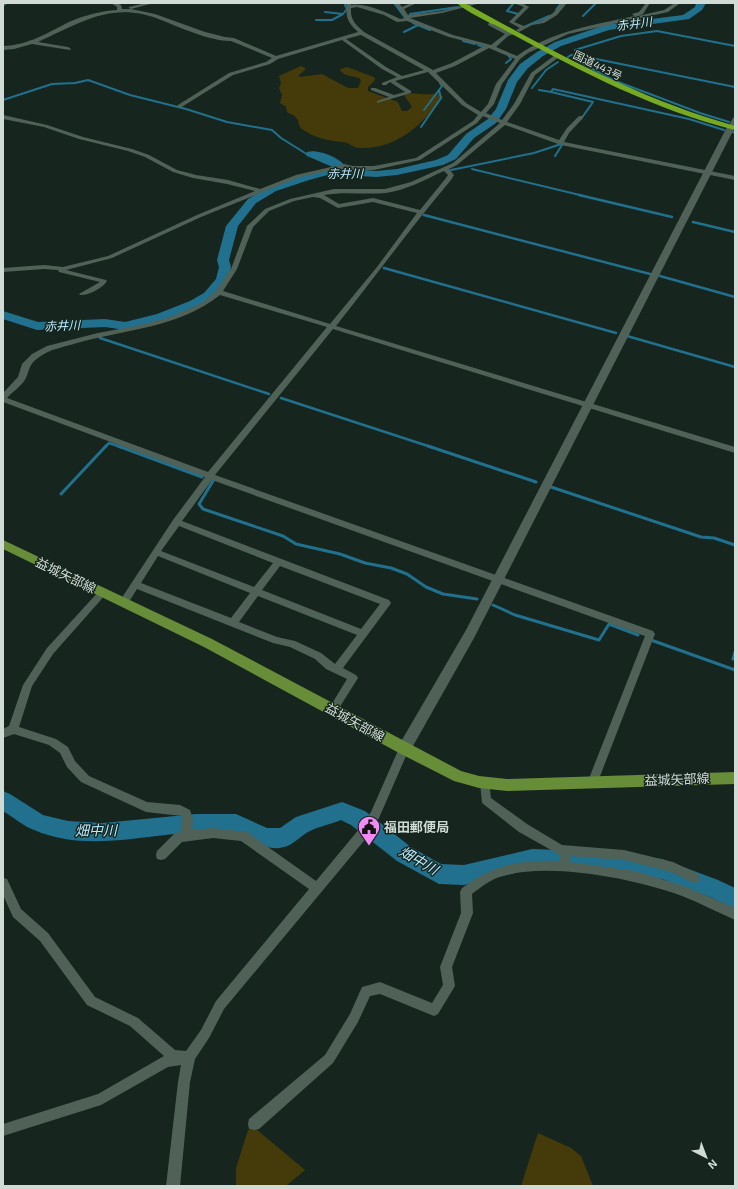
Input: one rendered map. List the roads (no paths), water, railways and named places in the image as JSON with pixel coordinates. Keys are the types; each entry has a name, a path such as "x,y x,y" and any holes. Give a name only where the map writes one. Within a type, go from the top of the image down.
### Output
{"highway":[{"name":"国道443号","path":"460,3 602,80 649,100 733,128"}],"main road":[{"name":"益城矢部線","path":"3,544 208,643 404,749 459,776 485,783 507,785 593,781 735,778"}],"street":[{"path":"3,6 6,3"},
{"path":"113,3 118,6 120,11"},
{"path":"3,48 16,48 33,43 55,33 68,24 83,18 152,3"},
{"path":"397,3 407,18 430,29 490,47 518,58"},
{"path":"400,9 415,3"},
{"path":"479,3 467,7 407,18 399,21 386,14 357,4 350,5 348,15 352,24 362,32 430,71 464,104 484,115 561,143 735,178"},
{"path":"517,3 526,7 511,22 525,28"},
{"path":"519,30 556,14 564,3"},
{"path":"620,20 641,13 648,3"},
{"path":"53,269 63,269 110,257 199,216 298,176 344,166 364,169 412,162 431,152 484,115 491,104 496,84 518,58 537,46 566,33 666,11 678,3"},
{"path":"120,11 135,11 153,14 187,28 232,40 276,58"},
{"path":"384,84 389,81 447,68 462,59 490,47 510,34 492,26 490,24 492,21"},
{"path":"180,106 231,74 268,63 276,58 343,39 362,32"},
{"path":"343,39 384,68 402,78"},
{"path":"33,43 68,49"},
{"path":"557,56 533,74 517,104 502,122 455,164 413,183 395,189 385,191 334,191 278,204 267,210 254,221 247,232 234,269 219,292 204,304 172,319 128,330 98,335 45,351 35,356 25,366 22,378 3,398 210,476 650,634 593,781"},
{"path":"379,102 392,96 409,92 392,81"},
{"path":"373,89 392,96"},
{"path":"3,117 45,126 81,138 130,150 147,156 175,171 195,177 228,182 260,191"},
{"path":"561,143 562,138 581,117"},
{"path":"173,1186 184,1082 189,1058 205,1034 220,1005 364,832 375,815 404,749 470,634 707,172 733,128 735,119"},
{"path":"124,602 176,522 210,476 379,268 451,175 445,168"},
{"path":"309,196 321,196 338,206 373,200 421,212"},
{"path":"3,270 44,267 104,281 102,284 82,294"},
{"path":"219,292 735,450"},
{"path":"176,522 386,603 337,669"},
{"path":"156,552 363,634"},
{"path":"233,623 278,561"},
{"path":"135,584 276,640 292,644 318,656 329,666 353,678 333,710"},
{"path":"3,734 13,729 28,685 50,651 103,592"},
{"path":"13,729 52,742 64,750 71,764 85,779 146,807 180,810 186,813 188,819 187,833"},
{"path":"485,783 486,800 523,828 561,850 624,855 673,868 694,878"},
{"path":"161,855 178,837 187,833 213,833 242,836 317,888"},
{"path":"565,851 565,866"},
{"path":"254,1124 328,1059 354,1018 366,991 380,988 434,1010 449,986 446,968 467,913 466,892 479,881 496,872 509,868 536,865 565,866 635,876 684,891 735,914"},
{"path":"3,883 17,913 44,937 91,1001 134,1022 173,1056 189,1058"},
{"path":"3,1130 101,1099 166,1061 189,1058"}],"waterway":[{"path":"343,14 347,9 345,5 347,3"},
{"path":"394,3 406,19"},
{"path":"556,10 561,3"},
{"path":"583,16 596,3"},
{"name":"赤井川","path":"3,315 37,326 105,323 125,326 161,317 195,304 209,296 222,279 225,267 223,260 232,226 252,201 272,189 305,177 331,171 376,174 397,172 439,163 452,157 470,136 492,121 501,109 512,82 524,66 540,54 558,44 608,27 686,17 699,8 701,3"},
{"path":"513,4 507,11 518,14 517,15"},
{"path":"410,14 458,7"},
{"path":"325,12 343,14"},
{"path":"316,20 332,20 343,14"},
{"path":"524,27 549,16"},
{"path":"413,23 418,25"},
{"path":"404,32 418,25"},
{"path":"418,25 430,30"},
{"path":"575,50 621,36 657,31 735,46"},
{"path":"463,41 475,44"},
{"path":"478,45 484,47"},
{"path":"506,63 511,59 508,55"},
{"path":"568,57 571,55 589,58"},
{"path":"596,59 735,87"},
{"path":"576,60 613,80 700,113 729,122"},
{"path":"532,88 546,70 558,62"},
{"path":"3,100 52,84 75,83 88,80 130,95 186,109 227,122 272,130 281,138 305,153"},
{"path":"439,90 442,86 440,83"},
{"path":"551,92 553,89 689,119 724,130"},
{"path":"421,127 441,98 439,90"},
{"path":"424,110 439,90"},
{"path":"539,90 551,92"},
{"path":"551,92 593,102 581,119"},
{"path":"451,170 534,153 561,144"},
{"path":"555,156 562,145"},
{"path":"311,154 329,160 338,165"},
{"path":"472,169 584,196"},
{"path":"579,195 672,217"},
{"path":"424,215 650,274"},
{"path":"693,222 735,232"},
{"path":"384,268 616,333"},
{"path":"660,276 735,297"},
{"path":"627,336 735,367"},
{"path":"100,338 269,394"},
{"path":"281,398 431,447"},
{"path":"106,446 109,443 118,446"},
{"path":"61,494 106,446"},
{"path":"118,446 202,477"},
{"path":"431,447 536,482"},
{"path":"213,481 199,504 203,509 283,536 296,544 340,554 365,563 391,568 407,574 426,587 443,594 477,599"},
{"path":"551,487 701,537 714,538 735,545"},
{"path":"493,605 515,615 599,640 609,624 638,635"},
{"path":"651,640 735,670"},
{"path":"733,659 735,652"},
{"name":"畑中川","path":"3,800 39,823 68,830 103,832 196,823 236,823 265,837 283,838 303,824 342,811 358,818 404,854 439,874 464,875 532,859 588,861 662,869 718,890 735,899"}],"place":[{"name":"福田郵便局","path":"369,846"}]}
